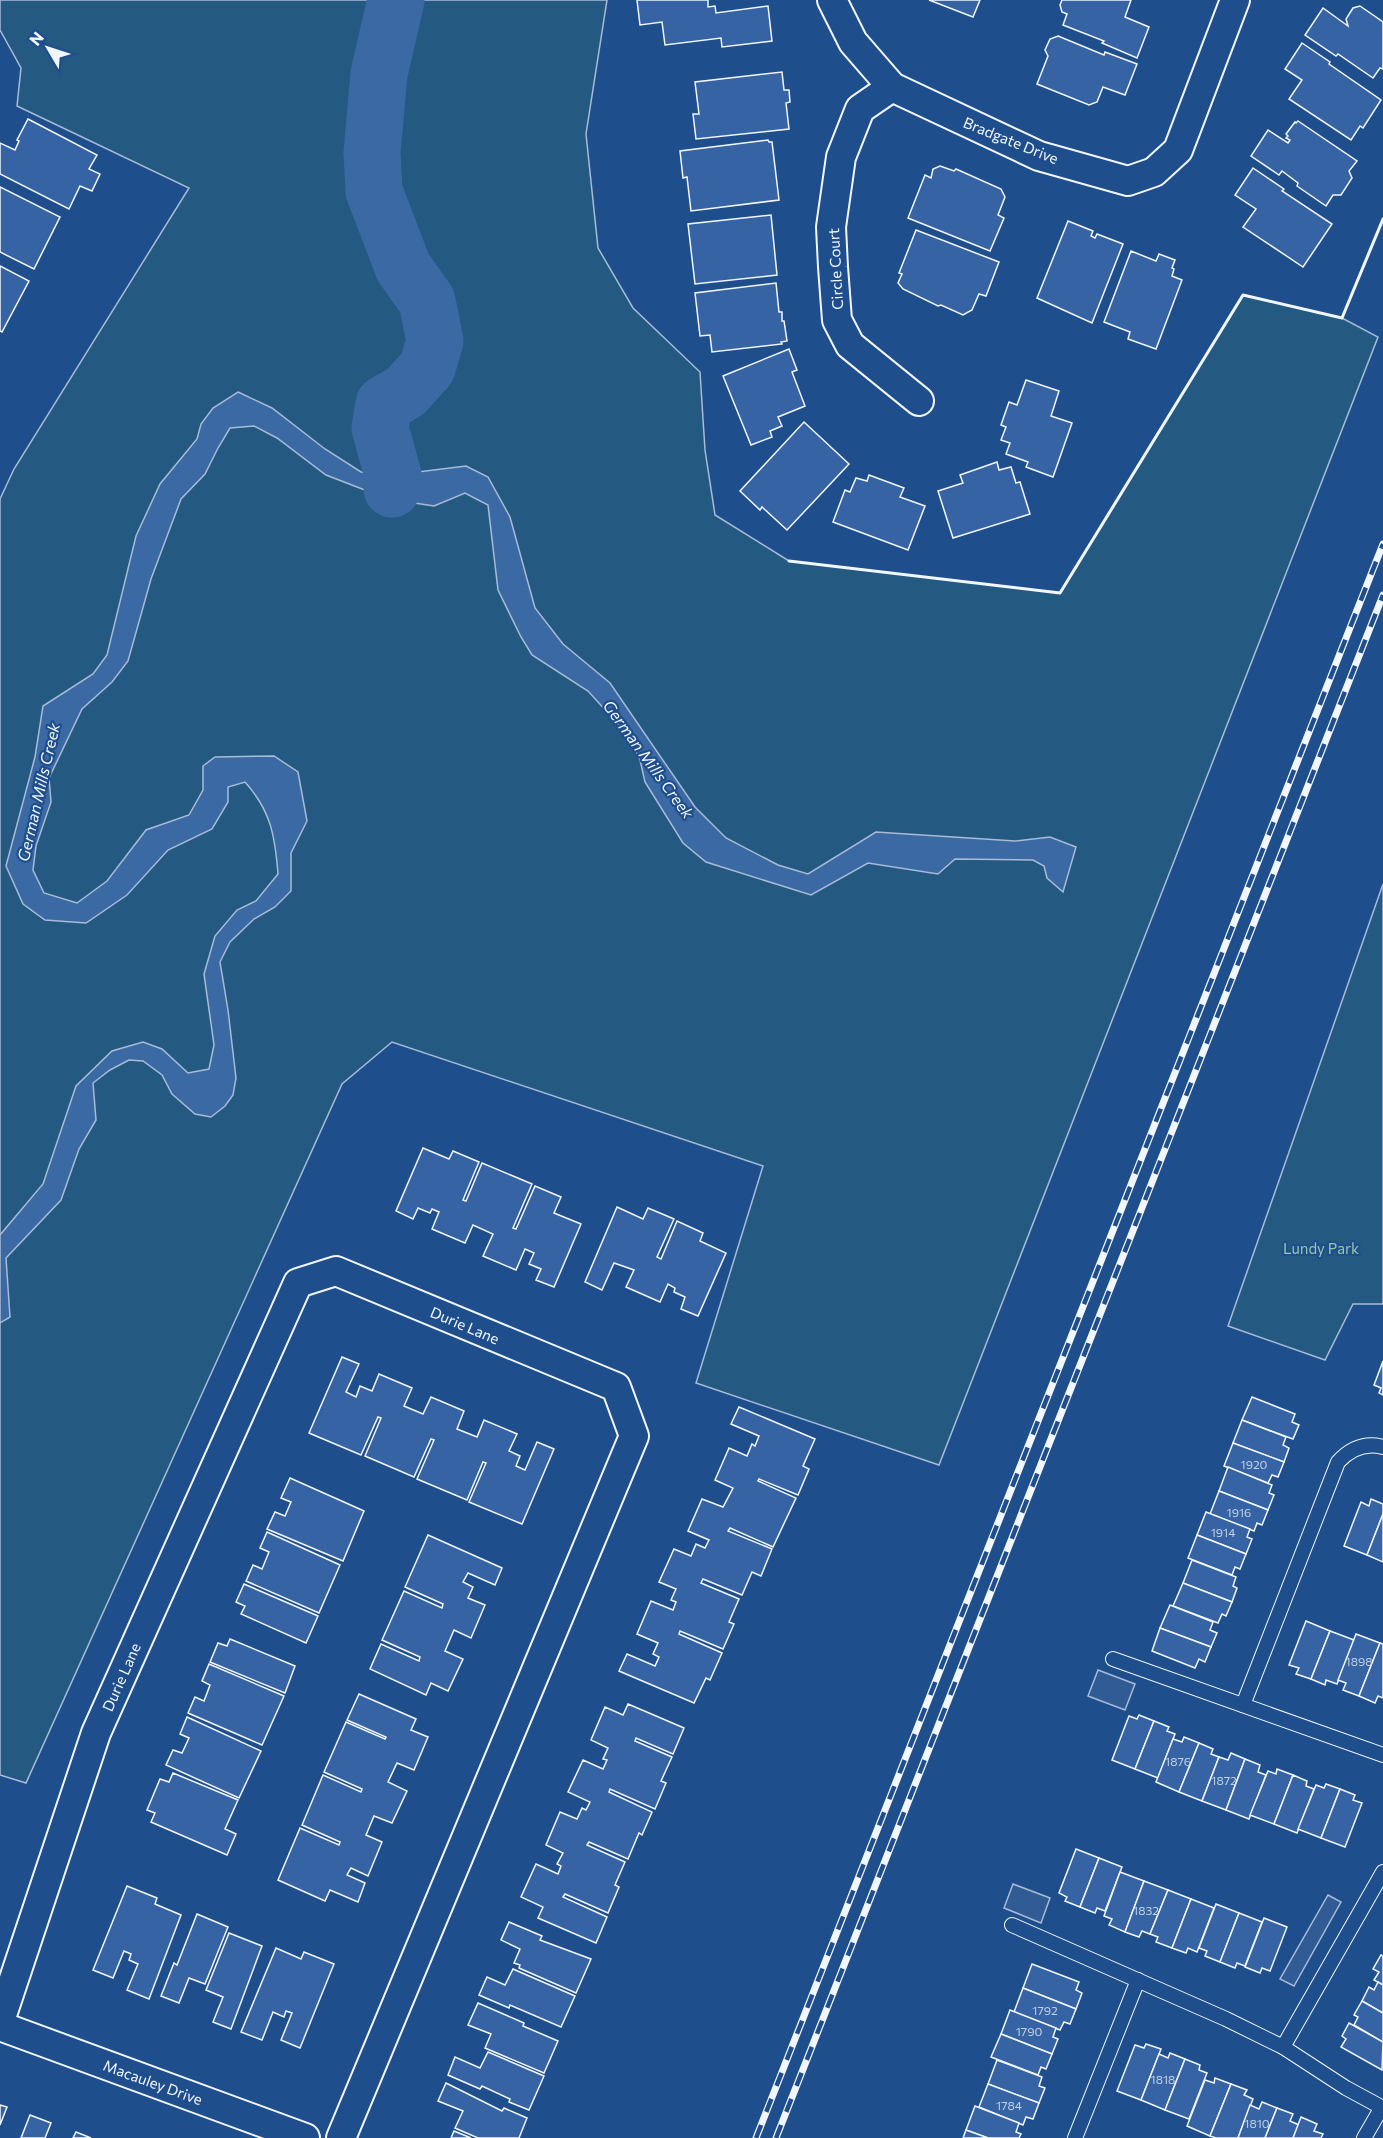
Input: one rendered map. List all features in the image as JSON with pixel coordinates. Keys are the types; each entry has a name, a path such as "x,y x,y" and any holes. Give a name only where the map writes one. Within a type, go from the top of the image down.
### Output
{"street":[{"name":"Bradgate Drive","path":"832,0 853,42 892,87 1039,156 1128,181 1154,172 1178,150 1235,0"},
{"name":"Circle Court","path":"892,87 860,109 841,157 831,227 833,278 837,320 850,345 919,401"},
{"name":"Durie Lane","path":"0,2021 101,1723 298,1282 336,1271 616,1387 634,1436 341,2138"},
{"name":"Macauley Drive","path":"0,2026 305,2138"}],"lane":[{"path":"1244,1705 1338,1462 1347,1453 1367,1445 1383,1447"},
{"path":"1113,1659 1383,1755"},
{"path":"1282,2047 1383,1872"},
{"path":"1012,1925 1226,2019 1282,2047 1346,2088 1383,2108 1364,2138"},
{"path":"1075,2138 1138,1980"}],"green space":[{"path":"0,0 607,0 586,134 598,248 633,308 700,372 705,450 715,515 789,561 1060,593 1243,295 1342,318 1378,337 939,1465 696,1383 763,1166 392,1042 342,1084 26,1783 0,1775 0,499 14,469 189,188 17,106 21,68 0,30"},
{"name":"Lundy Park","path":"1383,884 1383,1304 1353,1304 1325,1360 1228,1326"}],"shaded area":[{"path":"1098,1670 1135,1684 1125,1710 1088,1696"},
{"path":"1013,1884 1050,1898 1041,1923 1004,1908"},
{"path":"1328,1895 1341,1902 1294,1986 1280,1979"}],"water":[{"name":"German Mills Creek","path":"238,392 272,408 325,449 361,472 393,475 466,466 488,477 510,517 535,608 563,644 610,683 695,807 726,838 778,865 808,874 876,832 1015,841 1050,837 1076,847 1063,892 1047,878 1044,866 1033,860 955,859 938,874 868,863 811,895 706,862 683,843 645,782 640,760 628,735 588,691 532,655 521,637 498,590 488,505 465,493 434,506 388,499 326,475 277,438 254,426 230,428 205,474 181,499 151,579 128,661 112,682 82,709 49,778 51,802 36,846 33,870 44,893 77,903 107,881 146,830 189,815 203,790 203,766 215,757 274,756 298,772 307,821 291,853 291,891 275,907 254,919 230,942 220,962 236,1078 233,1095 225,1106 211,1117 195,1114 172,1094 162,1075 143,1061 129,1060 110,1070 93,1083 96,1120 79,1149 61,1200 6,1258 10,1317 0,1323 0,1235 43,1184 76,1086 112,1051 143,1042 162,1049 188,1073 209,1069 214,1045 204,974 215,936 237,910 256,901 278,874 270,825 261,803 245,782 228,787 228,802 212,829 168,850 127,895 86,923 45,920 23,904 6,866 35,757 43,706 93,674 107,655 136,536 160,484 197,439 201,424 213,408"}],"building":[{"path":"637,0 708,0 708,7 715,6 716,13 768,6 772,41 722,47 721,38 665,45 662,22 640,25"},
{"path":"929,0 980,0 973,17"},
{"path":"1062,0 1131,0 1125,17 1149,27 1137,58 1102,43 1104,41 1063,25 1067,14 1062,12 1060,5"},
{"path":"1360,6 1383,22 1383,69 1380,68 1373,78 1305,35 1323,8 1348,26 1346,19 1353,8"},
{"path":"1058,36 1104,55 1105,52 1137,64 1125,95 1103,87 1097,102 1089,105 1037,84 1048,56 1045,50 1050,39"},
{"path":"1302,43 1381,100 1363,128 1360,126 1351,140 1289,99 1302,80 1285,69"},
{"path":"782,72 784,90 789,90 790,102 786,103 789,129 696,139 693,114 699,114 695,82"},
{"path":"28,119 97,155 89,169 100,174 92,191 80,186 69,209 0,174 0,143 15,150 19,141 17,140"},
{"path":"1298,121 1357,161 1349,171 1352,178 1341,195 1333,195 1326,206 1297,186 1298,183 1282,171 1279,175 1251,156 1268,130 1288,143 1290,140 1286,138 1288,136 1286,134"},
{"path":"768,140 772,142 779,200 691,211 687,177 683,178 680,151"},
{"path":"940,166 954,171 956,169 1001,189 1005,197 998,215 1004,218 990,251 908,218 925,175 931,178 933,169"},
{"path":"1253,168 1284,189 1282,191 1332,224 1303,267 1243,227 1256,209 1235,195"},
{"path":"0,187 60,217 34,269 0,252"},
{"path":"771,215 777,275 695,284 688,224"},
{"path":"1068,221 1093,231 1091,236 1095,238 1097,234 1123,244 1092,323 1037,298"},
{"path":"916,230 999,262 986,296 979,294 972,310 963,315 941,305 938,306 903,289 898,283 902,274 899,273"},
{"path":"1131,251 1156,261 1159,254 1175,260 1172,276 1182,280 1156,349 1128,339 1130,332 1104,322"},
{"path":"0,266 29,281 2,332 0,331"},
{"path":"776,283 779,312 782,312 787,341 781,342 782,344 712,352 710,335 700,336 695,293"},
{"path":"789,349 797,370 792,372 805,406 778,417 782,426 770,431 772,437 751,445 723,376"},
{"path":"1026,380 1059,391 1051,416 1072,423 1053,477 1026,467 1028,462 1006,454 1010,443 1001,440 1006,427 1001,425 1009,402 1017,405"},
{"path":"804,422 849,464 787,530 762,507 760,510 740,491"},
{"path":"997,462 999,470 1011,467 1016,483 1020,482 1030,514 953,538 938,491 963,483 960,475"},
{"path":"869,475 904,488 900,497 925,506 908,550 833,522 845,490 850,492 856,478 867,481"},
{"path":"423,1148 449,1159 453,1151 479,1162 463,1200 466,1201 482,1163 532,1184 513,1228 516,1229 535,1186 561,1197 554,1213 581,1224 554,1287 536,1280 541,1269 529,1264 534,1253 525,1249 516,1270 483,1256 493,1234 473,1225 465,1243 432,1229 439,1212 432,1209 430,1213 418,1208 413,1219 396,1211"},
{"path":"617,1207 643,1219 648,1208 674,1219 657,1257 661,1259 677,1221 703,1233 700,1241 726,1253 698,1316 681,1309 685,1297 674,1292 675,1288 668,1284 660,1302 626,1287 634,1270 614,1263 602,1290 585,1282"},
{"path":"342,1357 359,1364 346,1392 356,1397 360,1386 372,1391 379,1374 412,1388 404,1406 423,1414 431,1397 464,1411 457,1429 477,1437 484,1420 517,1434 509,1451 520,1456 516,1466 525,1470 537,1442 554,1449 522,1524 469,1502 486,1463 483,1462 467,1500 417,1479 434,1440 431,1439 414,1477 365,1456 381,1418 378,1417 361,1455 309,1433"},
{"path":"1383,1361 1383,1395 1379,1393 1381,1388 1374,1385"},
{"path":"1252,1397 1295,1414 1292,1422 1299,1425 1293,1439 1242,1420"},
{"path":"739,1407 815,1439 803,1466 809,1469 798,1495 759,1479 758,1481 796,1498 773,1547 730,1528 728,1531 772,1549 761,1576 752,1572 742,1595 703,1579 701,1583 739,1599 729,1622 734,1624 723,1649 680,1631 679,1634 722,1653 710,1680 706,1678 694,1703 619,1671 627,1654 655,1666 659,1657 653,1654 658,1643 637,1634 651,1601 673,1610 676,1602 671,1600 676,1589 659,1582 674,1549 691,1556 696,1544 705,1548 709,1540 688,1531 702,1499 723,1507 733,1488 715,1480 729,1448 747,1456 752,1444 755,1446 759,1436 731,1424"},
{"path":"1242,1420 1286,1437 1283,1445 1289,1448 1284,1462 1233,1443"},
{"path":"1233,1443 1284,1462 1278,1477 1272,1475 1268,1483 1224,1466"},
{"path":"1228,1467 1272,1485 1269,1493 1274,1495 1268,1510 1219,1491"},
{"path":"290,1478 364,1511 343,1561 267,1529 275,1512 285,1516 291,1502 281,1498"},
{"path":"1219,1491 1268,1510 1262,1525 1257,1523 1254,1531 1210,1514"},
{"path":"1371,1499 1383,1504 1383,1514 1367,1555 1344,1546 1361,1502 1369,1506"},
{"path":"1206,1512 1250,1529 1247,1537 1252,1539 1246,1554 1197,1535"},
{"path":"1383,1514 1383,1562 1367,1555"},
{"path":"267,1532 340,1565 319,1613 246,1581 253,1565 262,1569 269,1552 260,1548"},
{"path":"428,1535 502,1568 495,1585 468,1573 463,1582 473,1587 468,1598 485,1605 471,1638 454,1630 445,1651 463,1659 448,1691 431,1683 426,1695 370,1669 381,1644 419,1661 420,1657 382,1640 404,1591 442,1608 443,1604 405,1587"},
{"path":"1197,1535 1246,1554 1240,1569 1235,1567 1232,1575 1188,1558"},
{"path":"1192,1560 1236,1577 1233,1586 1237,1588 1232,1602 1183,1583"},
{"path":"1183,1583 1232,1602 1226,1616 1222,1614 1218,1623 1173,1606"},
{"path":"244,1584 318,1616 306,1643 241,1614 245,1606 236,1602"},
{"path":"1170,1605 1213,1622 1210,1630 1217,1633 1211,1647 1160,1628"},
{"path":"1306,1621 1330,1631 1311,1679 1296,1674 1299,1668 1289,1665"},
{"path":"1160,1628 1211,1647 1205,1662 1199,1659 1195,1668 1152,1651"},
{"path":"1330,1631 1354,1640 1337,1684 1326,1680 1325,1685 1311,1679"},
{"path":"1356,1634 1380,1643 1359,1696 1343,1690 1346,1683 1338,1680"},
{"path":"230,1639 295,1666 285,1693 210,1662 218,1643 227,1646"},
{"path":"1380,1643 1383,1644 1383,1698 1378,1696 1375,1703 1359,1696"},
{"path":"209,1664 284,1696 262,1745 188,1713 195,1697 204,1701 210,1685 202,1681"},
{"path":"359,1694 416,1719 411,1730 428,1737 414,1770 397,1763 388,1782 407,1791 392,1823 374,1816 366,1835 382,1842 368,1876 351,1868 347,1875 365,1883 358,1902 330,1890 325,1901 278,1880 300,1828 339,1845 340,1842 302,1825 323,1775 361,1792 362,1789 324,1772 346,1722 385,1739 386,1737 347,1720"},
{"path":"628,1704 684,1728 673,1754 636,1738 635,1741 672,1757 661,1781 666,1783 655,1809 610,1789 609,1792 652,1812 642,1835 639,1833 628,1859 589,1842 587,1845 625,1862 615,1885 619,1887 608,1913 565,1894 563,1897 607,1917 596,1943 538,1918 543,1907 521,1897 536,1864 558,1874 561,1866 557,1864 563,1853 546,1845 560,1812 577,1819 582,1808 586,1810 590,1802 568,1792 583,1760 603,1769 607,1760 603,1759 608,1748 591,1740 605,1707 623,1715"},
{"path":"1139,1715 1154,1721 1135,1769 1112,1760 1129,1716 1137,1719"},
{"path":"187,1717 261,1751 239,1798 166,1765 173,1750 182,1753 189,1738 180,1734"},
{"path":"1154,1721 1169,1727 1167,1731 1175,1734 1158,1778 1135,1769"},
{"path":"1184,1737 1199,1743 1179,1792 1156,1782 1173,1739 1182,1742"},
{"path":"1199,1743 1213,1749 1211,1754 1219,1757 1202,1801 1179,1792"},
{"path":"1231,1753 1245,1759 1226,1810 1202,1801 1219,1757 1228,1760"},
{"path":"1245,1759 1260,1765 1258,1772 1266,1775 1249,1819 1226,1810"},
{"path":"1277,1769 1293,1775 1274,1824 1250,1815 1268,1771 1276,1774"},
{"path":"173,1773 238,1800 225,1829 236,1834 227,1855 151,1822 155,1813 147,1810 160,1779 169,1782"},
{"path":"1293,1775 1307,1781 1306,1786 1314,1789 1297,1833 1274,1824"},
{"path":"1326,1784 1340,1789 1321,1838 1298,1829 1316,1785 1324,1788"},
{"path":"1340,1789 1355,1795 1353,1800 1362,1803 1345,1847 1321,1838"},
{"path":"1076,1849 1099,1858 1080,1907 1065,1901 1067,1897 1059,1893"},
{"path":"1099,1858 1122,1867 1105,1911 1097,1908 1095,1913 1080,1907"},
{"path":"1120,1872 1144,1881 1125,1932 1109,1925 1112,1919 1104,1916"},
{"path":"1144,1881 1168,1890 1150,1934 1142,1931 1139,1937 1125,1932"},
{"path":"127,1886 157,1898 155,1904 181,1915 149,1999 127,1990 138,1964 129,1960 131,1954 124,1951 113,1978 93,1970"},
{"path":"1168,1890 1191,1899 1172,1948 1156,1942 1158,1937 1150,1934"},
{"path":"1191,1899 1214,1908 1197,1952 1188,1948 1186,1953 1172,1948"},
{"path":"1216,1904 1239,1913 1220,1962 1205,1956 1207,1951 1199,1948"},
{"path":"1239,1913 1262,1922 1245,1966 1237,1963 1235,1968 1220,1962"},
{"path":"197,1914 228,1927 205,1984 189,1978 179,2003 161,1996 174,1963 177,1965"},
{"path":"1264,1918 1287,1927 1270,1971 1262,1968 1260,1973 1245,1967"},
{"path":"509,1922 542,1936 540,1940 591,1959 576,1993 519,1968 520,1965 514,1963 520,1949 501,1940"},
{"path":"229,1933 262,1946 231,2029 213,2022 223,1997 206,1990"},
{"path":"276,1948 301,1959 304,1952 334,1964 300,2048 281,2040 292,2013 286,2011 284,2017 273,2012 262,2040 241,2032"},
{"path":"1381,1955 1383,1956 1383,1985 1374,1980 1379,1972 1373,1969"},
{"path":"1032,1964 1079,1982 1076,1990 1082,1993 1076,2009 1023,1988"},
{"path":"513,1969 575,1996 561,2027 510,2005 509,2008 479,1995 487,1977 505,1985"},
{"path":"1378,1982 1383,1985 1383,2013 1362,2001 1369,1987 1374,1990"},
{"path":"1023,1988 1076,2009 1070,2024 1064,2022 1060,2030 1014,2012"},
{"path":"1362,2001 1383,2013 1383,2042 1354,2025 1358,2017 1354,2015"},
{"path":"478,2003 558,2041 544,2073 485,2048 491,2034 468,2025"},
{"path":"1010,2010 1056,2028 1053,2037 1058,2039 1052,2054 1001,2034"},
{"path":"1349,2023 1383,2042 1382,2070 1341,2047 1346,2039 1342,2036"},
{"path":"1001,2034 1052,2054 1046,2069 1041,2067 1038,2075 991,2057"},
{"path":"1146,2044 1161,2049 1141,2100 1117,2091 1135,2045 1144,2048"},
{"path":"488,2052 544,2076 529,2110 509,2102 510,2099 482,2086 480,2089 448,2075 455,2057 480,2068"},
{"path":"1170,2053 1185,2059 1165,2110 1141,2100 1159,2054 1168,2058"},
{"path":"1185,2059 1200,2065 1199,2070 1207,2073 1189,2119 1165,2110"},
{"path":"997,2060 1042,2077 1039,2086 1045,2088 1039,2103 988,2084"},
{"path":"1215,2078 1231,2084 1210,2136 1187,2126 1205,2080 1214,2083"},
{"path":"446,2083 502,2111 504,2108 527,2118 519,2138 478,2138 455,2128 463,2111 438,2101"},
{"path":"988,2084 1039,2103 1033,2119 1026,2117 1023,2125 979,2107"},
{"path":"1231,2084 1247,2090 1244,2095 1253,2099 1238,2138 1210,2136"},
{"path":"1262,2102 1277,2108 1265,2138 1238,2138 1250,2105 1259,2109"},
{"path":"0,2105 7,2107 0,2125"},
{"path":"975,2106 1019,2123 1016,2132 1021,2134 1019,2138 988,2138 966,2130"},
{"path":"1277,2108 1293,2114 1290,2121 1299,2125 1293,2138 1265,2138"},
{"path":"30,2115 51,2123 45,2138 21,2138"},
{"path":"1301,2117 1317,2124 1314,2131 1323,2134 1321,2138 1293,2138"},
{"path":"966,2130 988,2138 963,2138"},
{"path":"454,2131 471,2138 451,2138"},
{"path":"76,2132 91,2138 73,2138"}],"waterway":[{"path":"392,489 393,475 380,428 384,404 405,392 427,368 435,341 427,301 403,267 374,191 372,152 379,74 396,0"}],"railway":[{"path":"756,2138 1383,544"},
{"path":"776,2138 1383,595"}],"wall":[{"path":"789,561 1060,593 1243,295 1342,318 1383,219"}]}
